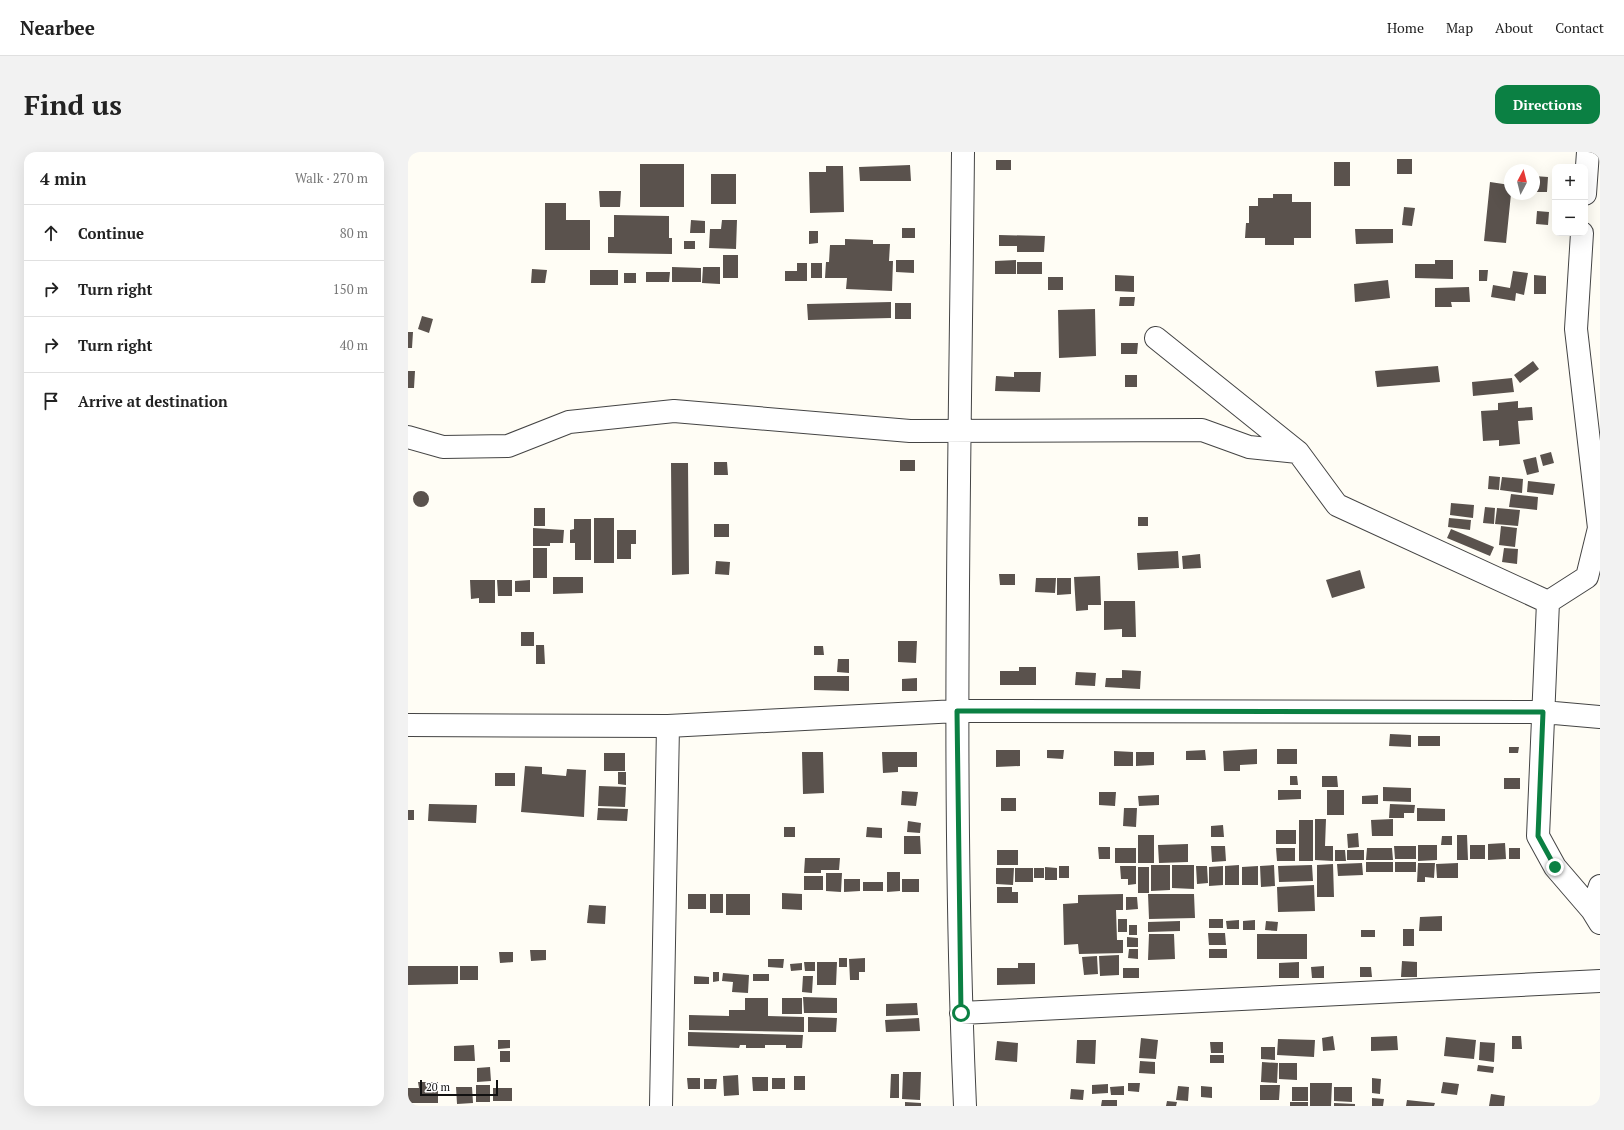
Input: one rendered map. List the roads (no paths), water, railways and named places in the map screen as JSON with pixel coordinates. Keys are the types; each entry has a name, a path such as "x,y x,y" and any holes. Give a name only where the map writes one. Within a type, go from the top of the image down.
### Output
{"street":[{"path":"964,152 957,711 961,1013 965,1106"},
{"path":"1587,164 1588,152"},
{"path":"1548,602 1586,577 1600,528 1594,439 1576,329 1582,236"},
{"path":"1156,338 1298,452 1337,505 1548,602"},
{"path":"408,437 443,447 508,446 569,422 674,411 910,431 1202,430 1249,447 1298,452"},
{"path":"1548,602 1538,836 1555,867 1596,916"},
{"path":"408,725 668,726 957,711 1543,712 1600,717"},
{"path":"661,1106 668,726"},
{"path":"1596,916 1600,886"},
{"path":"961,1013 1600,981"}]}
